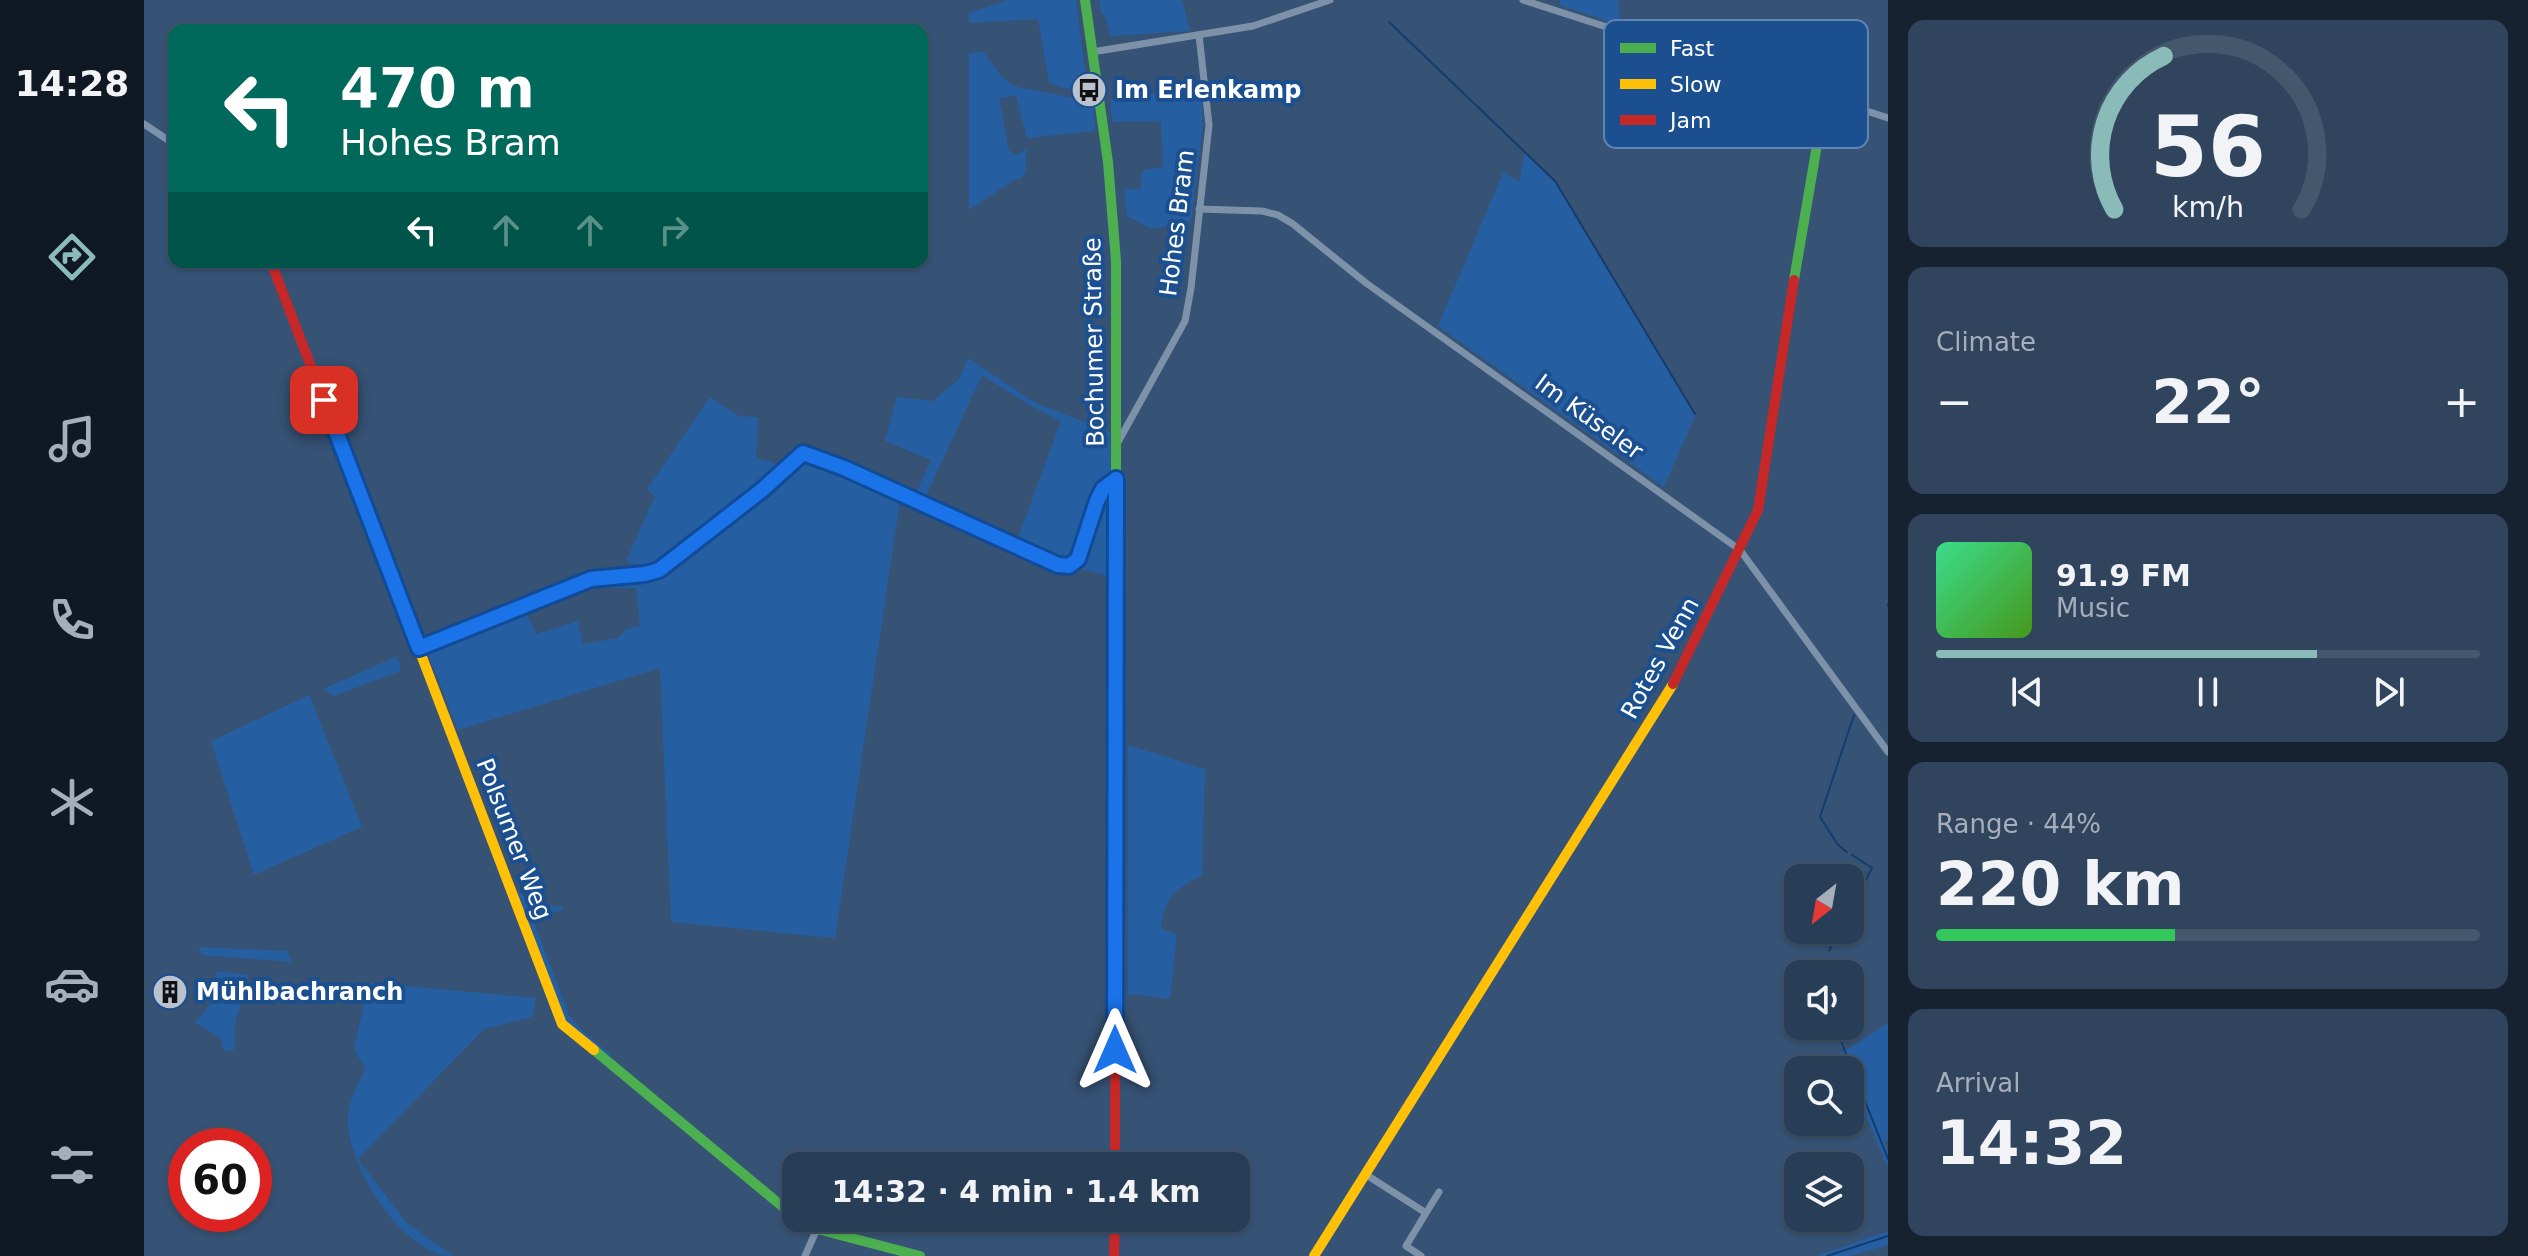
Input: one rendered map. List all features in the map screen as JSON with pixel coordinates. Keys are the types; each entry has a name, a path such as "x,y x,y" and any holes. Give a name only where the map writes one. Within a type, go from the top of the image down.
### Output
{"street":[{"name":"Bochumer Straße","path":"1085,0 1108,162 1116,261 1115,1152"},
{"path":"1092,52 1253,26 1330,0"},
{"path":"1523,0 1604,26"},
{"path":"1556,10 1557,0"},
{"name":"Hohes Bram","path":"1116,446 1185,321 1209,125 1199,35"},
{"path":"1868,112 1888,118"},
{"path":"144,124 168,140"},
{"name":"Rotes Venn","path":"1314,1256 1680,673 1740,550 1758,510 1815,148"},
{"name":"Im Küseler","path":"1199,209 1262,211 1278,215 1293,224 1366,283 1740,550 1888,752"},
{"name":"Polsumer Weg","path":"273,268 562,1024 782,1206"},
{"path":"419,648 591,579 659,570 762,490 803,453 844,468 1058,565 1069,566 1078,559 1103,489 1116,479"},
{"path":"1365,1174 1426,1213"},
{"path":"1421,1256 1406,1246 1439,1192"},
{"path":"805,1256 816,1232"},
{"name":"Polsumer Weg","path":"820,1232 920,1256"},
{"path":"1114,1256 1115,1232"}],"shaded area":[{"path":"1008,0 1076,0 1088,95 1049,83 1038,19 969,23 968,13"},
{"path":"1099,0 1182,0 1190,31 1111,36 1104,14 1101,14"},
{"path":"1560,0 1618,0 1620,18 1605,20 1560,5"},
{"path":"984,52 1001,76 1013,86 1093,102 1095,131 1027,138 1016,95 999,99 1009,151 1017,155 1026,149 1026,172 1020,180 1017,178 969,210 969,53"},
{"path":"1194,87 1201,91 1203,125 1191,221 1152,229 1127,216 1124,189 1141,189 1141,173 1144,170 1163,167 1161,121 1112,122 1110,100"},
{"path":"1525,153 1554,181 1695,416 1664,487 1438,326 1503,173 1519,181"},
{"path":"968,358 1034,402 1110,432 1111,478 1101,487 1077,557 1054,561 1016,543 1061,421 982,375 924,500 915,495 931,460 885,441 897,397 933,401 959,379"},
{"path":"710,397 739,416 758,417 756,458 783,465 666,561 646,567 626,561 655,496 647,489"},
{"path":"804,459 900,501 835,938 671,922 660,668 458,730 427,651 429,646 525,608 536,634 578,621 583,644 618,638 626,629 640,626 636,588 602,588 589,582 655,575 741,517"},
{"path":"1109,491 1111,577 1077,568 1099,503"},
{"path":"397,656 401,671 334,696 323,689"},
{"path":"309,695 362,827 254,875 211,741"},
{"path":"1128,745 1205,769 1202,875 1172,895 1165,908 1161,929 1177,934 1170,999 1128,994"},
{"path":"517,890 531,904 564,907 562,911 531,914 569,1015 610,1054 613,1062 561,1017 518,904"},
{"path":"198,947 287,951 291,962 203,955"},
{"path":"216,971 248,975 235,1026 233,1051 223,1050 221,1038 194,1022 212,1000 217,986"},
{"path":"361,982 536,998 532,1017 484,1029 358,1159 407,1223 453,1256 434,1252 415,1241 397,1224 366,1181 356,1157 349,1135 348,1116 365,1069 354,1049 365,999"},
{"path":"1888,1023 1888,1139 1884,1141 1888,1169 1864,1111 1864,1056 1840,1054"},
{"path":"1888,1231 1888,1245 1850,1256 1816,1256"}],"waterway":[{"path":"1389,22 1555,181 1695,414"},
{"path":"1847,852 1838,845 1820,817 1854,715"},
{"path":"1852,855 1872,868 1864,883"},
{"path":"1829,951 1833,944"},
{"path":"1841,1040 1888,1159"},
{"path":"1827,1256 1888,1236"}],"traffic: fast":[{"path":"1085,0 1108,162 1116,261 1116,590"},
{"path":"1794,280 1816,148"},
{"path":"594,1050 806,1226 920,1256"}],"traffic: slow":[{"path":"359,492 562,1024 594,1050"},
{"path":"1314,1256 1673,684"}],"traffic: jam":[{"path":"273,268 359,492"},
{"path":"1673,684 1758,510 1794,280"},
{"path":"1115,1152 1116,590"},
{"path":"1114,1256 1115,1232"}],"place":[{"name":"Im Erlenkamp","path":"1089,90"},
{"name":"Mühlbachranch","path":"170,992"}],"route":[{"path":"324,400 419,648 591,579 659,570 762,490 803,453 844,468 1058,565 1069,566 1078,559 1103,489 1116,479 1115,1050"}]}
